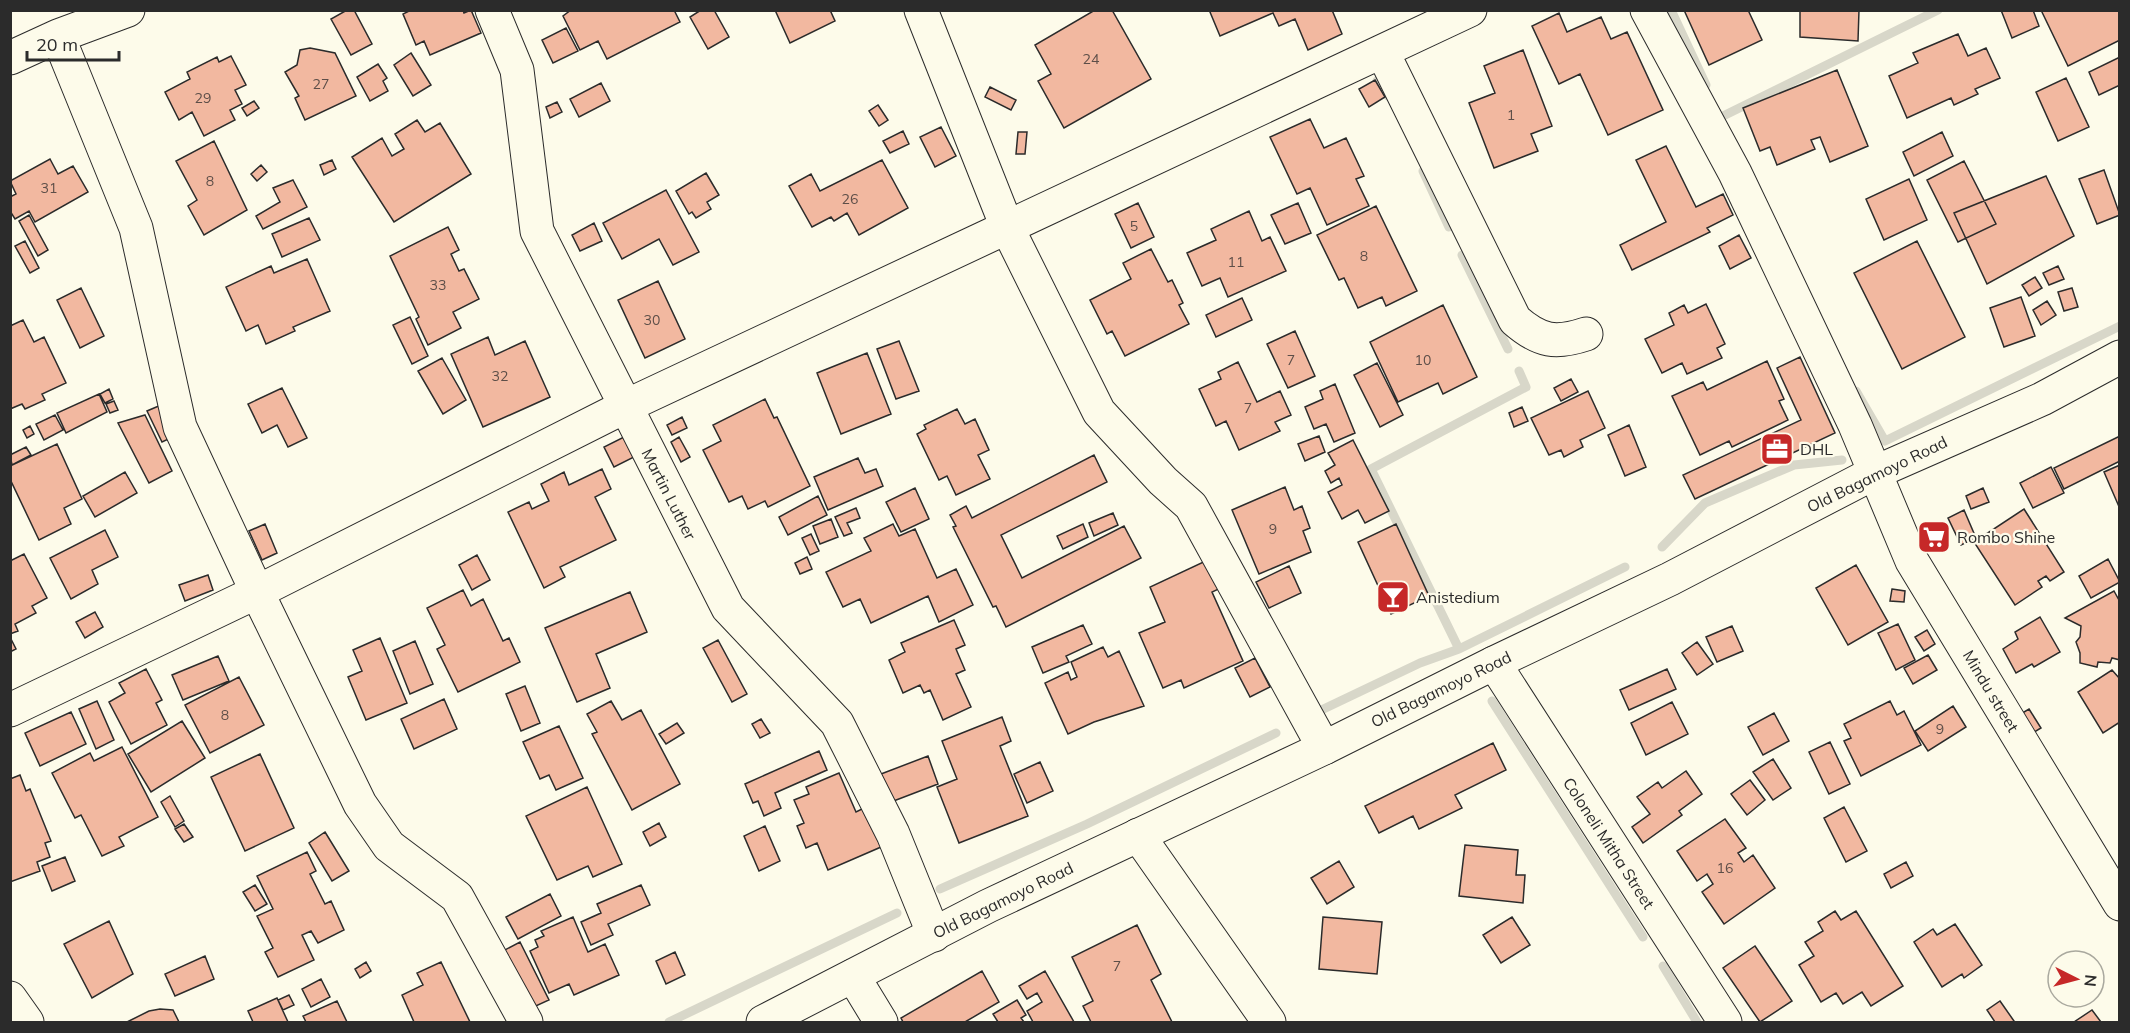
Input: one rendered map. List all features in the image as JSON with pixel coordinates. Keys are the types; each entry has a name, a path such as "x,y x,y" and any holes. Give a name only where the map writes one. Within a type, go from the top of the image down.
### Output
{"street":[{"path":"10,58 58,36 128,10"},
{"name":"Martin Luther","path":"492,10 517,70 537,231 728,609 837,723 893,834 934,935"},
{"path":"921,10 1008,227 1099,412 1163,481 1191,506 1324,748"},
{"path":"10,710 258,592 624,407 1383,53 1470,10"},
{"name":"Mindu street","path":"1647,10 1735,173 1876,472 1912,561 2120,904"},
{"path":"58,36 136,228 180,428 360,804 389,846 457,897 526,1023"},
{"path":"1383,53 1515,320 1530,333 1549,340 1568,340 1586,334"},
{"name":"Old Bagamoyo Road","path":"763,1023 934,935 1138,835 1324,748 1494,663 1671,579 1876,472 2042,399 2120,357"},
{"name":"Coloneli Mitha Street","path":"1494,663 1725,1023"},
{"path":"1138,835 1269,1023"},
{"path":"853,976 881,1023"},
{"path":"10,998 27,1023"}],"building":[{"path":"347,10 354,10 372,44 351,55 331,19"},
{"path":"411,10 463,10 464,13 471,10 481,33 430,55 424,41 416,45 403,14"},
{"path":"571,10 674,10 680,22 607,59 598,41 580,50 563,16"},
{"path":"701,10 714,10 729,37 708,49 690,17"},
{"path":"775,10 830,10 835,21 790,43"},
{"path":"1095,10 1112,10 1151,79 1064,128 1038,81 1051,74 1035,45"},
{"path":"1213,10 1332,10 1342,34 1308,50 1295,19 1279,26 1273,13 1220,36 1210,12"},
{"path":"1684,10 1748,10 1762,40 1709,65"},
{"path":"1800,10 1859,10 1858,41 1800,37"},
{"path":"2001,10 2033,10 2039,26 2012,38"},
{"path":"2041,10 2120,10 2120,40 2068,66"},
{"path":"1559,13 1567,32 1601,17 1611,39 1627,32 1663,110 1608,135 1580,74 1559,84 1532,26"},
{"path":"566,28 578,51 553,63 542,40"},
{"path":"1958,34 1968,56 1986,48 2000,78 1975,89 1978,94 1954,105 1951,98 1907,118 1889,76 1918,63 1913,53"},
{"path":"310,48 335,53 356,96 305,120 295,98 299,96 285,72 297,65 300,50"},
{"path":"1523,50 1552,126 1531,134 1538,151 1494,168 1469,103 1495,93 1484,66"},
{"path":"411,53 431,85 413,96 394,65"},
{"path":"231,56 246,85 235,90 242,104 230,110 235,120 204,136 192,112 179,120 165,92 190,79 187,72 217,57 219,62"},
{"path":"2120,57 2120,85 2099,95 2089,72"},
{"path":"378,64 387,78 383,81 388,91 370,101 357,77"},
{"path":"1837,70 1868,146 1830,162 1820,137 1811,140 1815,149 1777,165 1770,147 1760,151 1743,108"},
{"path":"2066,78 2089,127 2058,141 2036,92"},
{"path":"1375,80 1385,97 1369,107 1359,89"},
{"path":"601,83 610,101 579,117 570,99"},
{"path":"990,87 1016,100 1011,110 985,97"},
{"path":"254,101 259,108 247,116 242,108"},
{"path":"557,102 562,112 550,118 546,107"},
{"path":"878,105 888,120 879,126 869,111"},
{"path":"1310,119 1324,148 1346,138 1364,176 1356,179 1369,206 1327,225 1310,188 1297,194 1270,137"},
{"path":"417,120 425,132 440,123 471,174 394,222 352,157 382,138 392,156 404,149 395,134"},
{"path":"941,127 956,156 935,167 920,137"},
{"path":"903,131 909,144 890,153 883,141"},
{"path":"1018,132 1027,132 1025,154 1016,154"},
{"path":"1942,132 1953,156 1914,176 1903,152"},
{"path":"214,141 247,210 204,235 188,206 197,200 176,161"},
{"path":"1666,146 1696,207 1723,194 1733,215 1707,228 1710,232 1632,270 1620,245 1666,222 1636,160"},
{"path":"50,159 58,174 73,166 88,192 35,222 29,211 15,219 10,211 10,197 16,194 10,181"},
{"path":"332,160 336,169 324,175 320,165"},
{"path":"882,160 908,208 859,235 847,213 834,221 831,217 812,227 789,186 811,174 820,191"},
{"path":"1964,161 1996,224 1958,242 1927,180"},
{"path":"261,165 267,172 257,181 251,174"},
{"path":"2104,170 2120,215 2097,224 2079,179"},
{"path":"706,173 719,195 707,202 711,209 696,218 692,212 689,214 676,191"},
{"path":"2046,176 2074,236 1987,284 1954,213"},
{"path":"1909,179 1927,220 1884,240 1866,199"},
{"path":"293,180 307,207 263,229 256,216 280,202 273,188"},
{"path":"666,190 699,252 673,265 659,239 622,259 603,223"},
{"path":"1138,203 1154,237 1131,248 1115,214"},
{"path":"1298,203 1311,233 1285,244 1271,215"},
{"path":"1376,206 1417,291 1386,306 1382,297 1358,308 1344,278 1339,280 1317,235"},
{"path":"1249,211 1262,241 1270,237 1286,271 1228,297 1220,278 1202,286 1187,253 1216,240 1211,229"},
{"path":"29,215 48,250 38,256 19,221"},
{"path":"309,218 320,240 282,257 272,234"},
{"path":"594,223 602,241 580,251 572,235"},
{"path":"448,227 459,250 451,254 459,271 464,269 479,299 453,312 461,328 428,345 416,319 419,317 390,256"},
{"path":"1739,235 1751,258 1730,269 1719,246"},
{"path":"25,241 39,268 30,273 15,246"},
{"path":"1917,241 1965,337 1902,369 1854,273"},
{"path":"1151,249 1168,282 1172,280 1183,303 1179,305 1189,324 1125,356 1112,331 1107,334 1090,300 1131,279 1123,263"},
{"path":"307,259 330,311 293,327 295,331 266,344 258,325 246,331 226,287 271,266 274,273"},
{"path":"2058,266 2064,279 2049,285 2043,273"},
{"path":"2035,277 2042,288 2029,296 2022,285"},
{"path":"658,281 685,339 645,358 618,300"},
{"path":"81,288 104,336 80,348 57,300"},
{"path":"2072,288 2078,307 2064,311 2058,292"},
{"path":"2021,297 2035,336 2004,347 1990,308"},
{"path":"1242,298 1252,320 1216,337 1206,315"},
{"path":"2047,301 2056,315 2041,325 2033,310"},
{"path":"1706,304 1725,344 1717,348 1722,358 1687,374 1682,363 1662,373 1645,339 1674,325 1669,313 1684,305 1688,313"},
{"path":"1443,305 1477,377 1443,394 1438,383 1398,402 1370,342"},
{"path":"410,317 428,356 412,364 393,325"},
{"path":"23,320 34,342 44,337 66,383 42,394 45,400 25,409 22,404 10,409 10,326"},
{"path":"1295,331 1315,376 1288,388 1267,344"},
{"path":"488,337 495,355 525,341 550,397 483,427 451,354"},
{"path":"899,341 919,391 896,399 877,349"},
{"path":"867,353 891,414 841,434 817,373"},
{"path":"1800,357 1835,433 1695,499 1683,475 1801,420 1777,368"},
{"path":"442,358 466,400 443,414 418,371"},
{"path":"1767,361 1784,399 1779,401 1788,420 1732,447 1729,441 1700,455 1672,396 1703,382 1707,390"},
{"path":"1238,362 1257,402 1280,391 1291,415 1275,422 1280,431 1239,450 1226,421 1216,426 1199,389 1221,379 1218,372"},
{"path":"1377,363 1403,415 1380,427 1354,375"},
{"path":"1571,379 1578,392 1561,401 1554,388"},
{"path":"1335,384 1355,433 1334,442 1326,424 1314,429 1305,407 1323,399 1320,391"},
{"path":"282,388 307,438 288,447 277,425 262,433 248,404"},
{"path":"109,389 113,399 105,403 100,394"},
{"path":"1588,391 1605,428 1580,440 1583,447 1564,457 1561,450 1549,455 1531,418"},
{"path":"99,394 107,412 66,433 57,413"},
{"path":"765,399 774,418 777,417 810,486 768,507 765,501 748,509 742,496 729,502 703,450 721,441 713,425"},
{"path":"114,401 118,410 110,413 106,404"},
{"path":"161,405 175,436 162,442 147,411"},
{"path":"1522,407 1528,421 1514,427 1509,413"},
{"path":"957,409 965,424 975,419 989,450 978,455 990,479 956,495 947,476 939,480 917,434 926,429 924,425"},
{"path":"55,415 63,430 44,440 36,424"},
{"path":"145,415 172,471 149,483 118,423"},
{"path":"682,417 687,428 672,435 667,425"},
{"path":"1629,425 1646,467 1625,476 1608,435"},
{"path":"30,426 34,434 27,438 23,430"},
{"path":"626,436 636,456 614,467 604,447"},
{"path":"1319,436 1325,452 1305,461 1298,444"},
{"path":"2120,436 2120,461 2064,489 2054,468"},
{"path":"679,437 690,457 681,462 671,442"},
{"path":"1353,440 1389,511 1365,523 1358,510 1342,519 1328,492 1342,485 1339,478 1331,483 1325,471 1335,465 1328,453"},
{"path":"57,444 82,499 64,508 71,524 39,540 10,479 10,466"},
{"path":"26,447 31,455 12,465 10,455"},
{"path":"1094,455 1107,482 1001,535 1022,578 1124,526 1141,558 1006,627 996,606 993,607 953,527 956,526 950,515 966,506 972,518"},
{"path":"858,458 865,473 876,469 883,486 828,510 814,477"},
{"path":"2120,465 2120,509 2104,472"},
{"path":"2051,467 2064,493 2033,508 2020,483"},
{"path":"602,469 611,489 595,497 616,540 560,567 565,577 544,588 508,512 529,502 532,509 549,501 541,484 564,472 569,485"},
{"path":"125,472 137,493 95,517 83,496"},
{"path":"1285,487 1294,510 1302,506 1310,528 1303,531 1311,552 1259,574 1232,510"},
{"path":"915,488 929,519 901,532 886,502"},
{"path":"1983,488 1989,502 1971,509 1966,496"},
{"path":"818,496 827,515 788,535 779,517"},
{"path":"856,508 860,518 847,523 852,533 844,536 835,517"},
{"path":"2024,509 2064,572 2050,581 2046,576 2038,581 2042,587 2015,605 1974,542"},
{"path":"1964,510 1976,538 1961,545 1948,518"},
{"path":"1113,513 1118,525 1094,536 1089,523"},
{"path":"831,519 838,537 820,544 813,526"},
{"path":"265,524 277,553 262,560 249,531"},
{"path":"893,524 899,536 915,529 937,578 956,569 973,605 939,622 928,596 871,623 860,599 843,607 826,572 871,551 864,538"},
{"path":"1083,524 1088,537 1063,549 1057,536"},
{"path":"1396,524 1429,596 1391,614 1358,542"},
{"path":"105,530 118,557 92,570 98,584 71,599 50,558"},
{"path":"811,534 819,551 810,555 802,538"},
{"path":"24,554 47,598 32,606 36,613 15,624 18,631 10,634 10,561"},
{"path":"477,555 490,580 472,590 459,565"},
{"path":"807,557 812,569 800,574 795,563"},
{"path":"1212,558 1225,586 1212,592 1243,661 1184,688 1181,680 1163,688 1139,633 1165,622 1150,587"},
{"path":"2108,559 2120,582 2091,598 2079,576"},
{"path":"1856,565 1888,622 1848,645 1816,588"},
{"path":"1289,566 1301,593 1269,608 1256,582"},
{"path":"208,575 213,590 185,601 179,585"},
{"path":"1892,589 1905,591 1904,602 1890,601"},
{"path":"463,590 471,606 483,599 503,641 509,638 520,662 458,692 437,649 445,645 427,608"},
{"path":"2114,591 2120,602 2120,660 2112,658 2110,663 2098,662 2097,667 2080,663 2080,653 2076,642 2080,637 2081,626 2065,618"},
{"path":"630,592 647,632 596,654 610,688 577,702 545,628"},
{"path":"95,612 103,627 85,638 76,622"},
{"path":"2040,617 2060,652 2034,667 2032,664 2016,673 2003,649 2018,639 2015,632"},
{"path":"954,620 965,645 956,649 965,670 956,674 971,707 943,720 930,690 924,693 920,685 903,693 889,660 905,652 901,643"},
{"path":"1898,624 1915,660 1896,670 1878,633"},
{"path":"1083,625 1092,644 1066,656 1069,662 1043,673 1032,647"},
{"path":"1732,626 1743,651 1717,662 1706,637"},
{"path":"1927,630 1935,644 1924,651 1915,637"},
{"path":"10,637 16,649 10,652"},
{"path":"380,638 407,703 366,720 348,677 362,671 353,650"},
{"path":"718,640 747,694 732,702 703,648"},
{"path":"415,641 433,684 410,694 393,651"},
{"path":"1697,642 1713,664 1697,675 1682,653"},
{"path":"1103,647 1108,657 1119,651 1144,706 1094,722 1068,734 1045,683 1068,672 1071,680 1077,677 1071,662"},
{"path":"1928,655 1937,670 1913,684 1904,668"},
{"path":"218,656 229,681 183,700 172,675"},
{"path":"1255,658 1270,687 1250,697 1235,668"},
{"path":"146,669 162,700 156,703 167,725 131,744 109,702 125,693 119,683"},
{"path":"1667,669 1676,689 1629,710 1620,690"},
{"path":"2112,670 2120,679 2120,722 2103,733 2078,692"},
{"path":"239,677 264,725 210,753 185,705"},
{"path":"525,686 540,723 521,731 506,694"},
{"path":"444,699 457,729 414,749 401,719"},
{"path":"97,701 114,740 96,749 79,709"},
{"path":"611,701 622,720 641,710 680,784 632,810 592,734 597,732 587,714"},
{"path":"1890,701 1897,715 1904,711 1921,745 1861,776 1844,741 1851,738 1844,724"},
{"path":"1672,702 1688,734 1646,755 1631,723"},
{"path":"1953,706 1966,727 1928,751 1915,731"},
{"path":"2029,709 2041,728 2026,737 2014,718"},
{"path":"71,712 86,744 40,766 25,733"},
{"path":"1774,713 1789,741 1763,755 1748,727"},
{"path":"1002,717 1011,741 1000,746 1028,816 959,843 937,787 957,779 942,741"},
{"path":"761,719 770,733 760,738 752,724"},
{"path":"182,721 205,758 151,792 128,754"},
{"path":"677,723 684,733 666,744 659,734"},
{"path":"559,726 583,778 556,790 549,775 540,779 523,742"},
{"path":"1830,742 1850,784 1829,794 1809,752"},
{"path":"1493,743 1506,770 1455,795 1462,808 1419,829 1413,816 1379,833 1365,806"},
{"path":"122,747 158,817 119,837 124,846 102,856 81,815 75,818 52,773 90,753 94,761"},
{"path":"819,751 827,770 775,793 781,808 764,816 758,801 753,803 745,784"},
{"path":"260,754 294,828 245,851 211,777"},
{"path":"928,756 938,784 891,802 881,774"},
{"path":"1773,759 1791,788 1773,800 1753,772"},
{"path":"1040,762 1053,791 1027,803 1014,774"},
{"path":"1686,771 1702,794 1679,811 1682,815 1643,843 1632,827 1650,814 1637,797 1658,782 1662,788"},
{"path":"839,773 856,812 864,808 881,847 828,870 817,843 806,848 797,826 804,823 794,800 809,794 806,787"},
{"path":"20,775 26,791 30,789 51,841 45,843 50,857 37,862 40,871 10,882 10,779"},
{"path":"1750,780 1765,800 1747,815 1731,794"},
{"path":"587,787 622,864 593,877 588,866 557,880 526,816"},
{"path":"170,796 184,821 175,827 161,802"},
{"path":"1844,807 1867,851 1846,862 1824,818"},
{"path":"1725,819 1746,848 1738,853 1744,862 1753,855 1775,888 1724,924 1702,892 1713,884 1707,874 1697,881 1677,851"},
{"path":"659,823 666,837 650,846 643,832"},
{"path":"184,824 193,837 184,842 175,829"},
{"path":"765,826 780,861 759,871 744,836"},
{"path":"325,832 349,871 332,881 309,843"},
{"path":"1465,845 1518,850 1516,875 1525,875 1523,903 1459,896"},
{"path":"307,852 316,871 310,874 325,904 331,901 344,930 318,943 311,931 302,935 314,960 278,977 265,952 273,948 257,916 273,909 257,876"},
{"path":"65,857 75,881 52,891 42,866"},
{"path":"1339,861 1354,887 1327,904 1311,878"},
{"path":"1906,862 1913,876 1891,888 1884,874"},
{"path":"255,885 267,904 255,911 243,892"},
{"path":"641,885 650,905 608,924 613,935 591,945 581,922 601,913 597,904"},
{"path":"550,894 561,916 518,939 506,917"},
{"path":"1835,911 1841,920 1856,911 1903,986 1871,1006 1862,992 1843,1004 1836,993 1821,1002 1799,965 1814,956 1805,942 1823,931 1818,922"},
{"path":"573,917 588,952 605,944 619,975 574,995 569,984 549,993 530,951 538,947 535,940 544,936 541,931"},
{"path":"1323,917 1382,922 1377,974 1319,969"},
{"path":"1512,917 1530,945 1501,963 1483,935"},
{"path":"109,921 133,974 92,998 64,944"},
{"path":"1955,924 1982,965 1964,978 1962,974 1942,987 1914,942 1933,929 1937,935"},
{"path":"1137,925 1161,974 1151,980 1172,1022 1091,1022 1083,1006 1093,1001 1072,957"},
{"path":"520,942 549,1000 527,1010 499,953"},
{"path":"1755,946 1792,1001 1760,1022 1723,968"},
{"path":"675,952 685,975 666,984 656,961"},
{"path":"205,956 214,979 175,996 165,974"},
{"path":"366,962 371,971 360,978 355,969"},
{"path":"441,962 470,1022 414,1022 402,995 423,985 417,973"},
{"path":"982,971 999,1002 965,1022 903,1022 901,1018"},
{"path":"1045,971 1074,1022 1033,1022 1027,1011 1042,1002 1037,993 1027,999 1019,986"},
{"path":"321,979 330,997 311,1007 302,989"},
{"path":"289,995 294,1005 283,1010 278,1000"},
{"path":"277,998 288,1022 253,1022 248,1011"},
{"path":"1017,1000 1026,1015 1021,1018 1024,1022 998,1022 993,1014"},
{"path":"337,1001 347,1022 306,1022 303,1016"},
{"path":"2000,1001 2014,1021 1995,1022 1987,1010"},
{"path":"173,1010 179,1022 127,1022 149,1011"},
{"path":"2092,1010 2101,1022 2074,1022"}],"waterway":[{"path":"1671,10 1706,85"},
{"path":"1721,117 1938,10"},
{"path":"1377,81 1388,96"},
{"path":"1423,171 1449,227"},
{"path":"1462,255 1508,349"},
{"path":"1856,391 1885,441 2120,326"},
{"path":"1459,649 1371,469 1526,387 1519,371"},
{"path":"1662,547 1705,503 1794,465 1842,460"},
{"path":"1313,714 1420,663 1459,649 1625,567"},
{"path":"1492,701 1643,937"},
{"path":"940,889 1087,824 1276,733"},
{"path":"669,1022 897,913"},
{"path":"1663,966 1697,1022"}],"place":[{"name":"DHL","path":"1777,449"},
{"name":"Rombo Shine","path":"1934,537"},
{"name":"Anistedium","path":"1393,597"}]}
